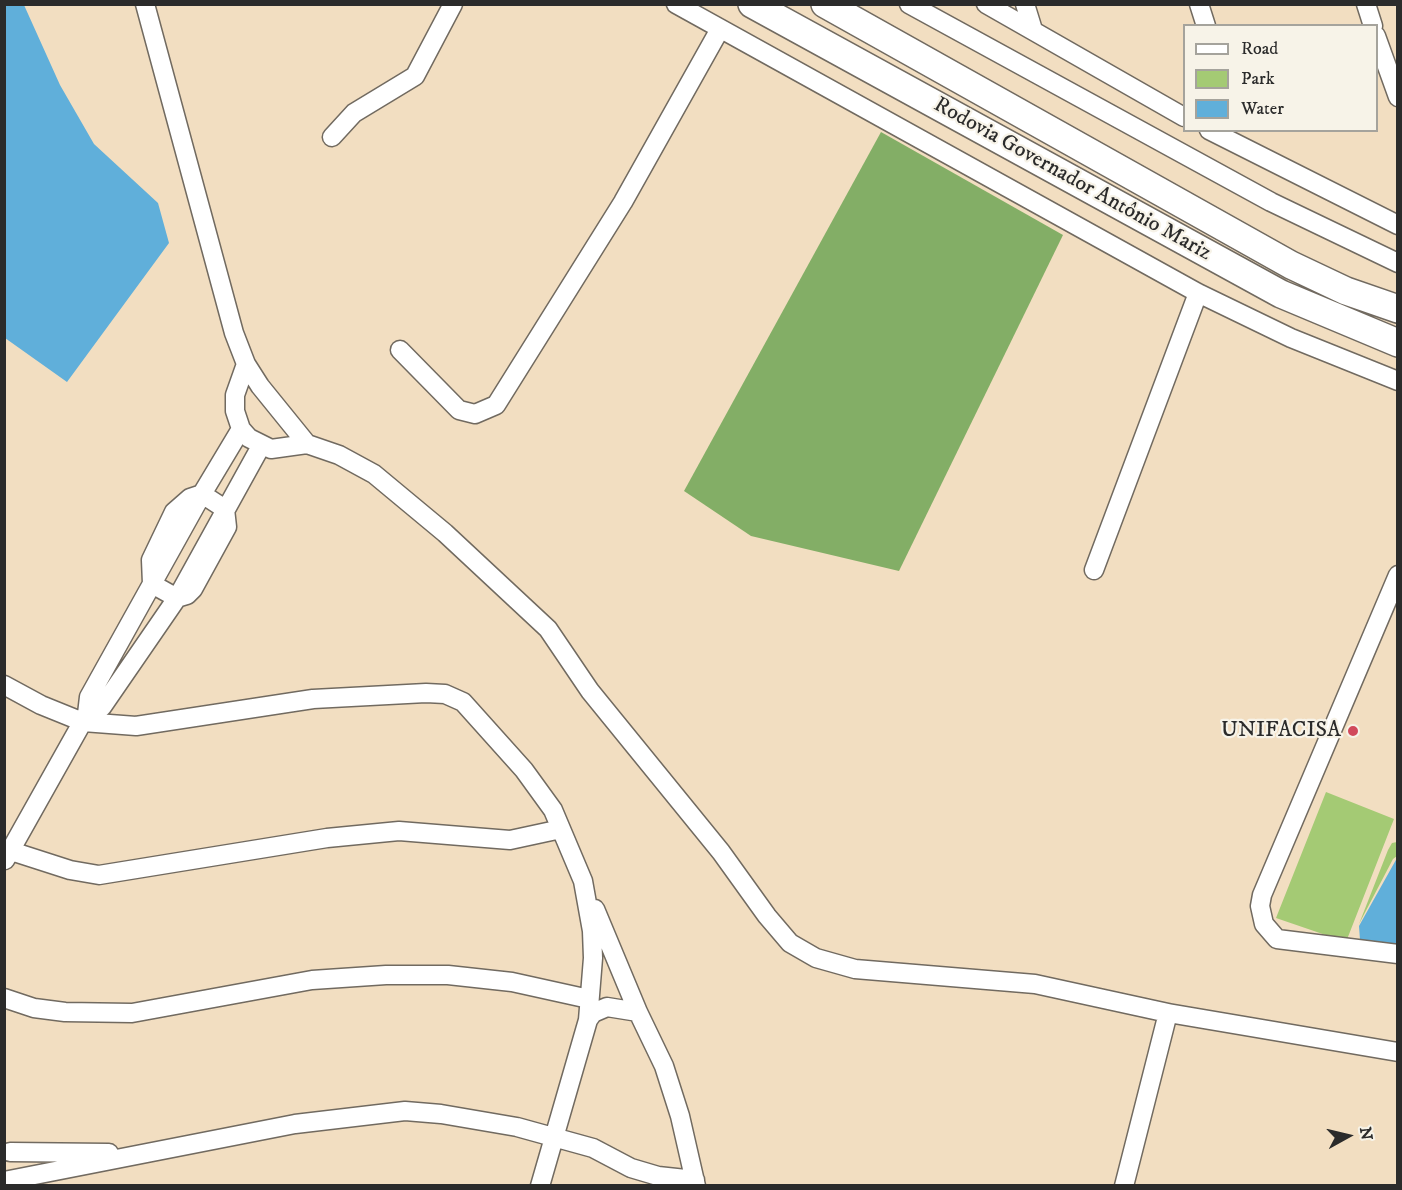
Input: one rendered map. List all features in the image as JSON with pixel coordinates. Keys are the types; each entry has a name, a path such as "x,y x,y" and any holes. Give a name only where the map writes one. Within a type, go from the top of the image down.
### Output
{"highway":[{"name":"Rodovia Governador Antônio Mariz","path":"752,4 1281,294 1398,343"},
{"name":"Rodovia Governador Antônio Mariz","path":"825,4 1291,265 1346,291 1398,309"}],"street":[{"path":"145,4 234,333 246,364 307,444"},
{"path":"332,137 354,113 415,76 453,4"},
{"path":"676,4 1198,293 1291,338 1398,381"},
{"path":"909,4 1271,202 1398,263"},
{"path":"986,4 1183,116"},
{"path":"1025,4 1033,30"},
{"path":"1199,4 1205,24"},
{"path":"1366,4 1372,24"},
{"path":"400,350 459,410 475,414 496,405 623,202 720,29"},
{"path":"1378,39 1398,97"},
{"path":"1213,132 1398,225"},
{"path":"1240,132 1245,150"},
{"path":"1094,570 1198,293"},
{"path":"246,364 235,395 235,411 241,429 261,446 277,449 307,444 339,455 374,474 445,533 548,629 590,691 721,852 767,916 790,943 816,958 855,969 1035,984 1168,1012 1398,1052"},
{"path":"241,429 202,494 89,697 85,718 8,857 99,875 327,838 399,831 510,840 561,829"},
{"path":"85,718 102,707 177,598 187,595 193,589 227,527 225,509 261,446"},
{"path":"202,494 225,509"},
{"path":"1398,574 1262,895 1260,911 1270,933 1277,939 1398,954"},
{"path":"152,584 177,598"},
{"path":"4,685 41,705 85,718 136,726 313,699 392,694 445,694 463,702 541,791 561,829 638,1012 664,1066 680,1116 696,1183 631,1168 593,1148 556,1136 441,1114 405,1111 295,1124 143,1155 7,1179"},
{"path":"540,1185 588,1020 593,958 592,931 583,881"},
{"path":"4,998 34,1008 65,1012 132,1013 312,980 386,975 448,975 512,982 589,999"},
{"path":"588,1020 593,1013 607,1007 638,1012"},
{"path":"1124,1185 1168,1012"},
{"path":"7,1179 15,1168 7,1150 143,1155"}],"green space":[{"path":"881,132 1063,235 899,571 751,536 684,491"},
{"path":"1326,792 1394,819 1346,942 1276,918"},
{"path":"1397,842 1397,856 1393,859 1359,924 1388,850 1392,843"}],"water":[{"path":"5,4 24,5 60,85 94,144 158,203 169,243 67,382 5,338"},
{"path":"1397,858 1397,948 1360,940 1359,926"}],"place":[{"name":"UNIFACISA","path":"1353,731"}]}
